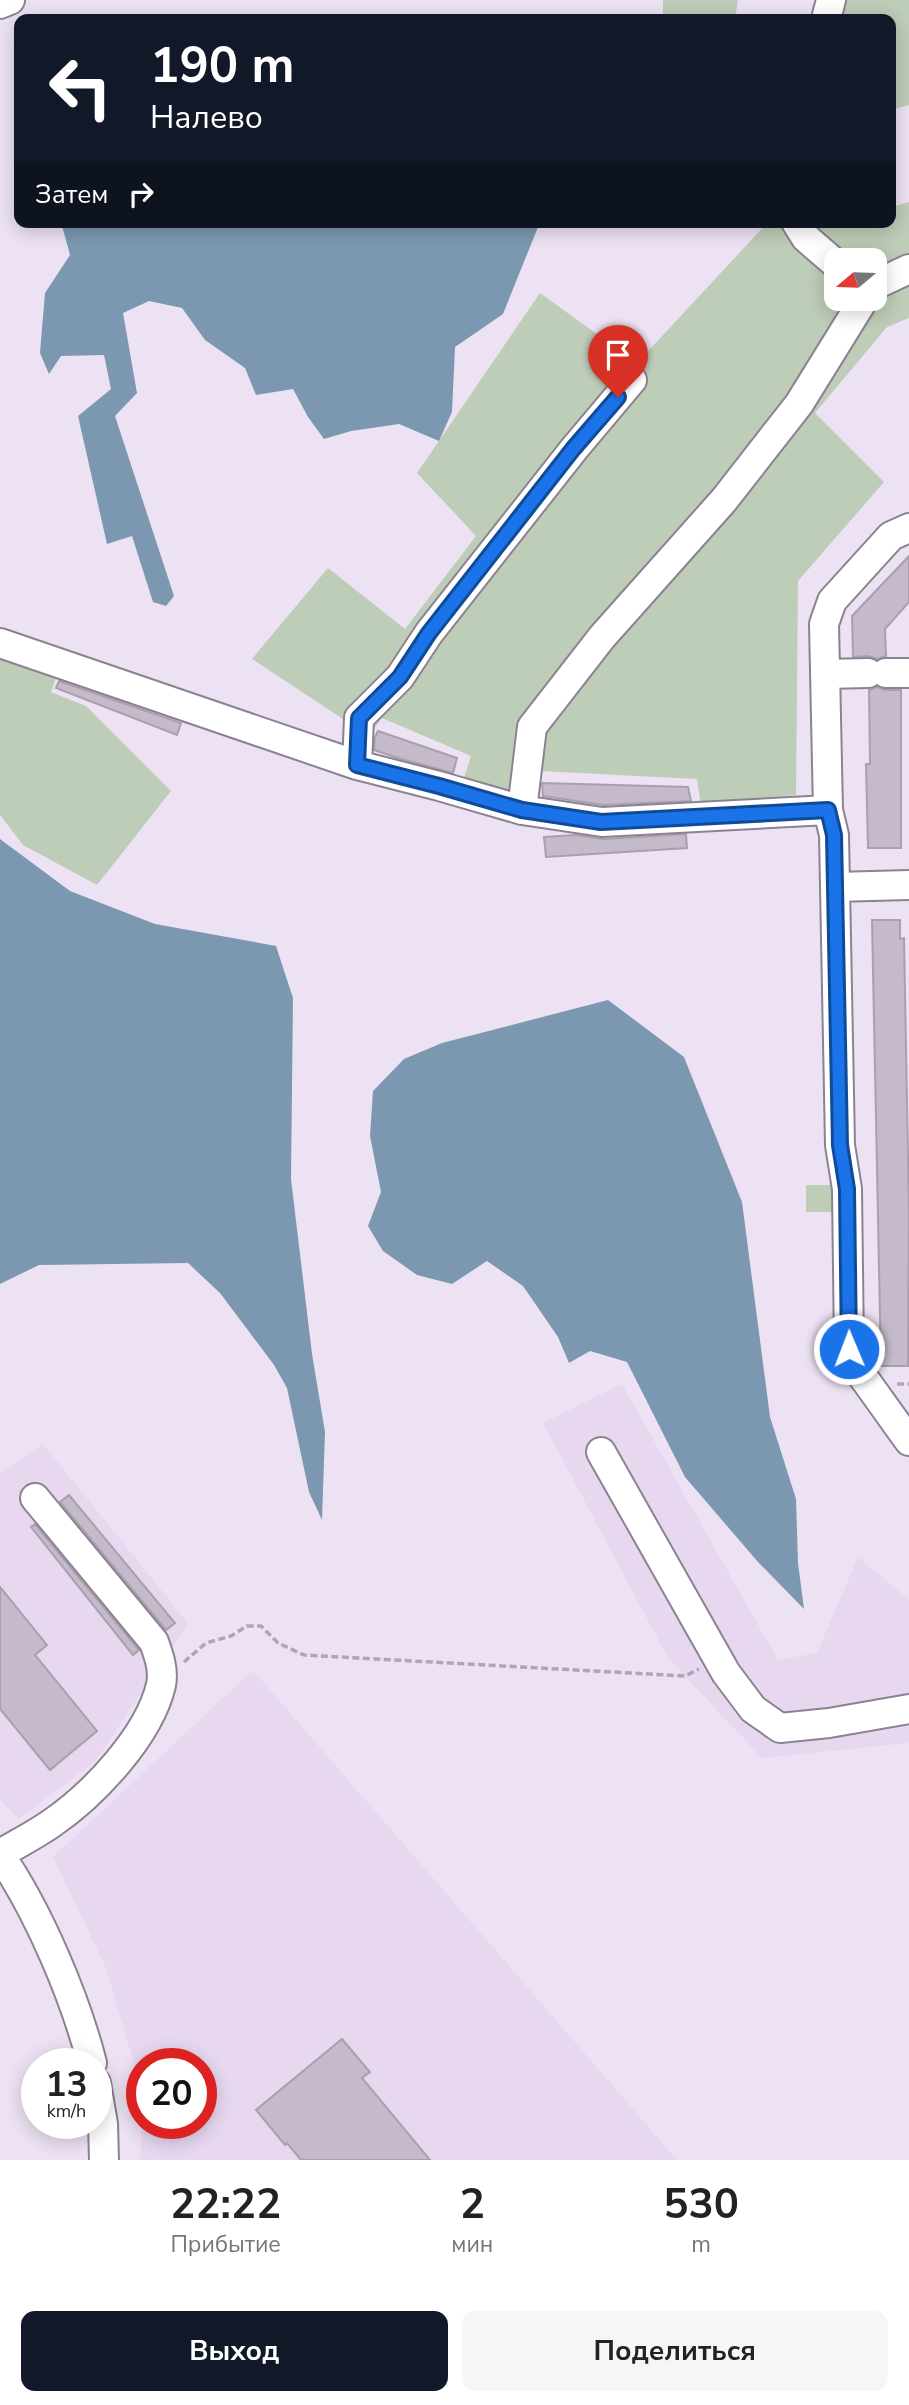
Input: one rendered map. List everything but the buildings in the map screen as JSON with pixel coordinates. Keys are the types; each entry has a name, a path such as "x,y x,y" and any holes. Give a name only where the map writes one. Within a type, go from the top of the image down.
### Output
{"street":[{"path":"0,4 10,0"},
{"path":"800,228 806,238 824,254"},
{"path":"887,279 909,269"},
{"path":"522,810 533,727 601,637 724,500 799,404 856,312"},
{"path":"357,765 359,718 400,677 429,633 573,449 632,380"},
{"path":"904,1423 856,1367 849,1349 847,1189 840,1145 834,835 828,810 824,624 832,601 891,536 909,528"},
{"path":"0,643 357,765 522,810 601,822 828,810"},
{"path":"825,674 888,673"},
{"path":"835,887 909,886"},
{"path":"601,1452 719,1660 753,1709 780,1728 829,1723 909,1709"},
{"path":"36,1498 154,1642 160,1660 161,1682 153,1707 129,1748 97,1784 53,1823 0,1855 22,1890 53,1955 88,2048"},
{"path":"103,2139 104,2160"}],"path":[{"path":"161,1682 206,1643 231,1636 247,1626 261,1626 278,1643 304,1655 685,1676 719,1660"}],"shaded area":[{"path":"622,1384 778,1660 817,1653 858,1557 909,1600 909,1743 762,1758 668,1658 543,1423"},
{"path":"43,1444 188,1623 95,1762 19,1819 0,1800 0,1473"},
{"path":"253,1670 677,2160 142,2160 141,2139 217,2139 217,2048 129,2048 105,1966 53,1857"}],"green space":[{"path":"663,0 738,0 736,14 663,14"},
{"path":"838,0 909,0 909,105 896,109 896,14 835,14"},
{"path":"909,202 909,318 887,327 815,413 884,482 798,581 796,795 701,806 697,779 520,770 513,794 463,781 471,756 382,718 373,730 349,723 252,659 328,568 405,629 476,536 417,473 540,293 637,363 762,228 781,228 794,237 816,228 896,228 896,206"},
{"path":"0,655 57,675 51,692 86,706 171,791 97,885 23,845 0,815"},
{"path":"806,1185 833,1185 834,1212 806,1212"}],"water":[{"path":"63,228 538,228 503,314 455,347 452,412 439,441 399,424 351,431 324,439 293,389 256,395 245,368 205,340 182,308 149,301 123,313 137,393 115,416 174,596 166,606 153,602 132,536 107,544 78,416 111,389 104,355 61,356 49,374 40,353 45,293 70,255"},
{"path":"0,839 70,891 155,924 276,946 293,998 291,1179 312,1354 325,1432 322,1520 309,1492 287,1388 274,1365 220,1293 188,1263 39,1265 0,1284"},
{"path":"608,1000 684,1057 742,1202 770,1417 796,1499 798,1563 804,1609 758,1562 685,1477 627,1362 590,1351 569,1363 558,1337 523,1286 487,1261 452,1284 417,1275 383,1251 368,1226 381,1192 370,1136 373,1091 404,1059 442,1043"}],"route":[{"path":"618,397 573,449 429,633 400,677 359,718 357,765 522,810 601,822 828,810 834,835 840,1145 847,1189 849,1349"}]}
